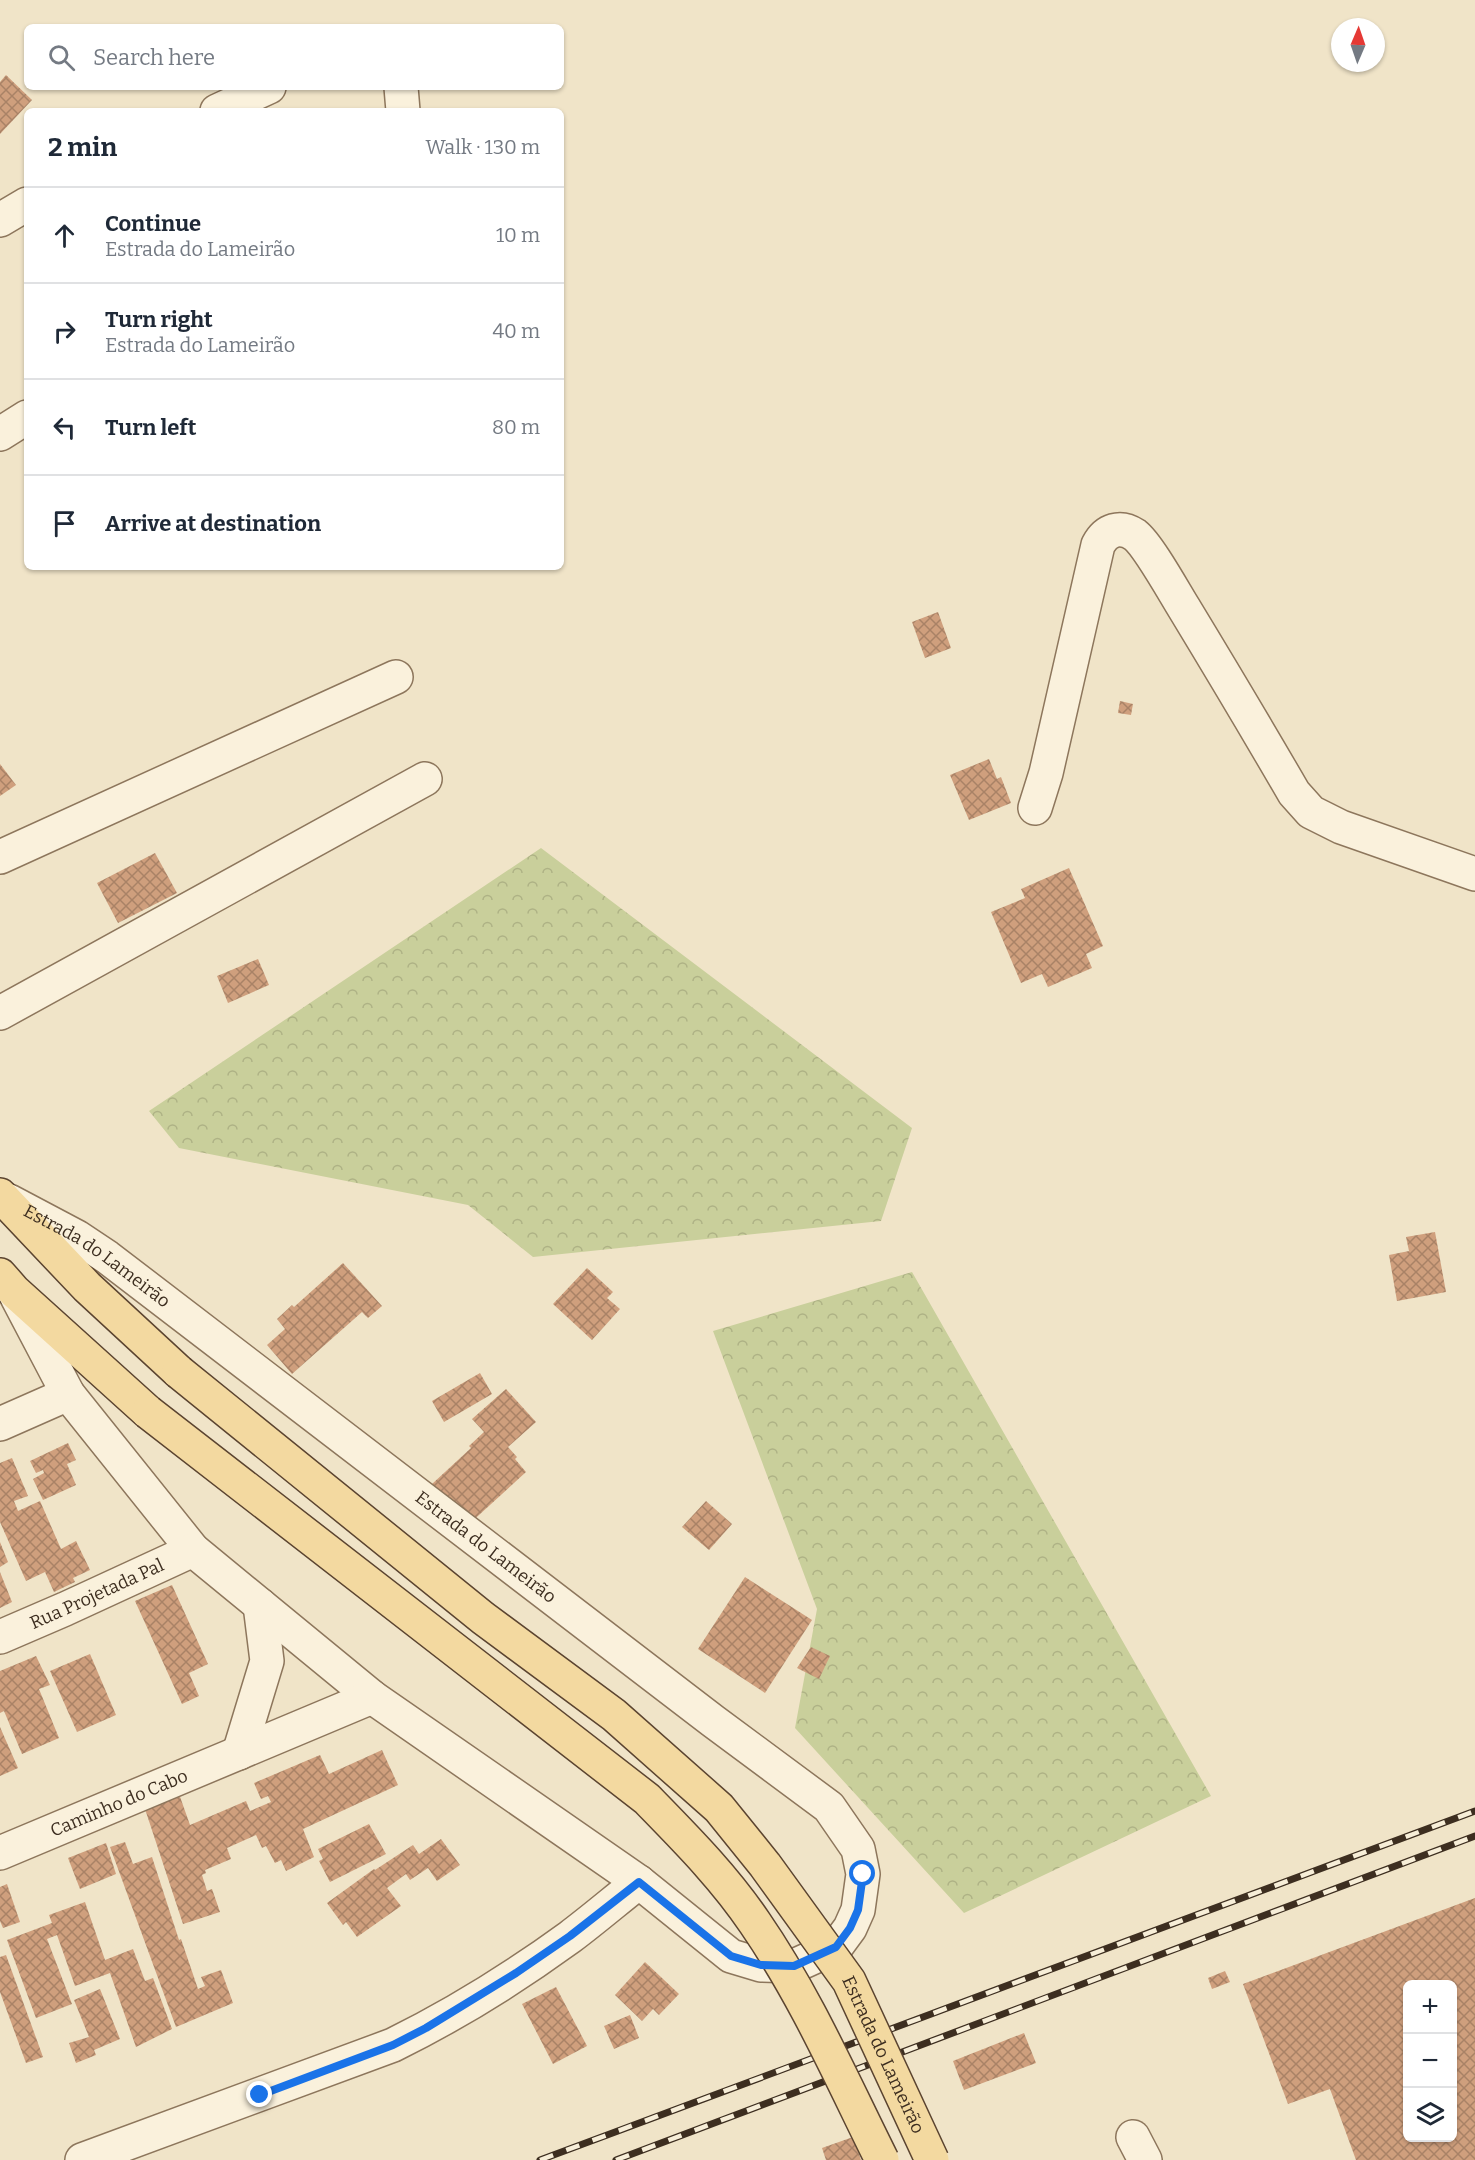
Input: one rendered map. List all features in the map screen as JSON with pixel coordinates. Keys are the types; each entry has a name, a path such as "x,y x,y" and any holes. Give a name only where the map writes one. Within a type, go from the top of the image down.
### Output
{"main road":[{"name":"Estrada do Lameirão","path":"1,1196 87,1287 179,1372 483,1618 614,1716 719,1808 765,1865 849,1981 932,2160"},
{"name":"Estrada do Lameirão","path":"7,1283 148,1412 656,1808 713,1866 755,1923 797,1991 882,2160"}],"street":[{"path":"224,108 262,90"},
{"path":"401,90 403,108"},
{"path":"0,220 24,206"},
{"path":"0,434 24,419"},
{"path":"1035,808 1046,772 1098,545 1103,537 1112,530 1124,530 1137,537 1167,580 1294,793 1311,812 1341,827 1475,874"},
{"path":"0,857 396,677"},
{"path":"0,1013 425,779"},
{"name":"Estrada do Lameirão","path":"1,1196 77,1237 107,1257 713,1721 830,1807 858,1849 863,1874 858,1910 850,1928 836,1947 794,1966 761,1965 731,1956 639,1882 372,1697 193,1550 68,1394 7,1283"},
{"path":"0,1424 68,1394"},
{"name":"Rua Projetada Pal","path":"0,1637 65,1610 193,1550"},
{"path":"239,1753 267,1661 260,1605"},
{"name":"Caminho do Cabo","path":"0,1853 372,1697"},
{"path":"82,2160 410,2037 534,1961 639,1882"}],"green space":[{"path":"541,848 912,1128 881,1221 533,1257 468,1205 179,1148 149,1111"},
{"path":"912,1272 1211,1796 964,1913 795,1728 817,1609 713,1331"}],"building":[{"path":"6,75 32,100 0,134 0,82"},
{"path":"938,612 951,648 925,658 912,622"},
{"path":"1120,701 1133,704 1131,715 1118,713"},
{"path":"989,759 997,779 1001,777 1011,803 969,820 950,775"},
{"path":"0,764 16,785 0,796"},
{"path":"155,853 177,893 118,923 97,883"},
{"path":"1069,868 1103,946 1086,954 1092,968 1048,987 1042,974 1021,983 991,912 1025,898 1021,889"},
{"path":"258,959 269,985 228,1003 217,976"},
{"path":"1435,1232 1446,1292 1397,1301 1389,1255 1409,1251 1406,1237"},
{"path":"343,1263 382,1306 368,1318 362,1312 292,1374 267,1345 285,1329 277,1319 292,1305 294,1307"},
{"path":"587,1268 613,1292 607,1298 620,1309 592,1340 553,1304"},
{"path":"480,1373 492,1394 444,1422 432,1401"},
{"path":"506,1389 536,1422 508,1447 526,1472 456,1536 419,1496 471,1448 469,1446 484,1432 472,1419"},
{"path":"68,1443 76,1460 67,1464 76,1485 43,1500 33,1479 44,1473 43,1470 36,1473 30,1461"},
{"path":"12,1458 28,1496 14,1501 18,1511 40,1501 61,1549 76,1541 90,1570 73,1578 75,1582 54,1592 45,1572 26,1581 0,1522 0,1463"},
{"path":"706,1501 732,1524 709,1550 682,1527"},
{"path":"0,1542 8,1562 0,1567"},
{"path":"0,1572 12,1602 0,1608"},
{"path":"745,1577 812,1620 765,1693 698,1649"},
{"path":"172,1585 208,1664 189,1673 199,1696 182,1704 135,1601"},
{"path":"811,1647 830,1656 819,1679 797,1668"},
{"path":"90,1654 116,1715 77,1732 50,1671"},
{"path":"36,1656 50,1685 39,1689 59,1738 22,1754 4,1711 0,1713 0,1671"},
{"path":"0,1727 18,1768 0,1776"},
{"path":"382,1750 398,1785 303,1829 314,1857 286,1871 281,1860 275,1863 266,1846 262,1848 256,1835 227,1848 231,1859 205,1870 206,1873 202,1875 207,1891 212,1889 220,1912 183,1924 144,1806 178,1791 190,1825 246,1801 250,1811 271,1802 268,1796 261,1799 254,1783 320,1755 329,1774"},
{"path":"369,1824 386,1854 330,1882 319,1861 323,1859 318,1849"},
{"path":"441,1839 460,1865 437,1881 428,1868 410,1880 406,1874 387,1888 401,1906 357,1937 346,1922 343,1925 327,1903 374,1869 413,1845 419,1854"},
{"path":"125,1842 133,1864 152,1857 179,1940 181,1939 198,1989 205,1986 201,1977 221,1970 233,2003 176,2027 110,1847"},
{"path":"106,1843 116,1874 80,1889 68,1858"},
{"path":"7,1884 20,1922 3,1928 0,1921 0,1887"},
{"path":"1475,1898 1475,2160 1356,2160 1330,2089 1288,2104 1243,1984"},
{"path":"85,1902 105,1960 133,1949 145,1981 153,1978 172,2029 136,2047 110,1973 75,1986 57,1935 47,1939 72,2004 36,2018 7,1940 52,1923 49,1915"},
{"path":"6,1955 43,2057 26,2063 0,1992 0,1957"},
{"path":"645,1962 679,1994 659,2015 653,2009 642,2021 615,1995"},
{"path":"1225,1971 1230,1982 1212,1989 1208,1978"},
{"path":"556,1987 587,2046 553,2064 522,2004"},
{"path":"100,1989 120,2039 94,2050 96,2055 76,2063 69,2043 89,2037 74,2000"},
{"path":"630,2015 639,2038 614,2049 604,2026"},
{"path":"1024,2033 1036,2063 964,2090 953,2061"},
{"path":"853,2137 861,2160 826,2160 822,2148"}],"railway":[{"path":"540,2160 1475,1811"},
{"path":"616,2160 1475,1836"}],"route":[{"path":"260,2095 393,2045 426,2028 516,1973 570,1936 639,1882 731,1956 761,1965 794,1966 836,1947 850,1928 858,1910 863,1874"}]}
